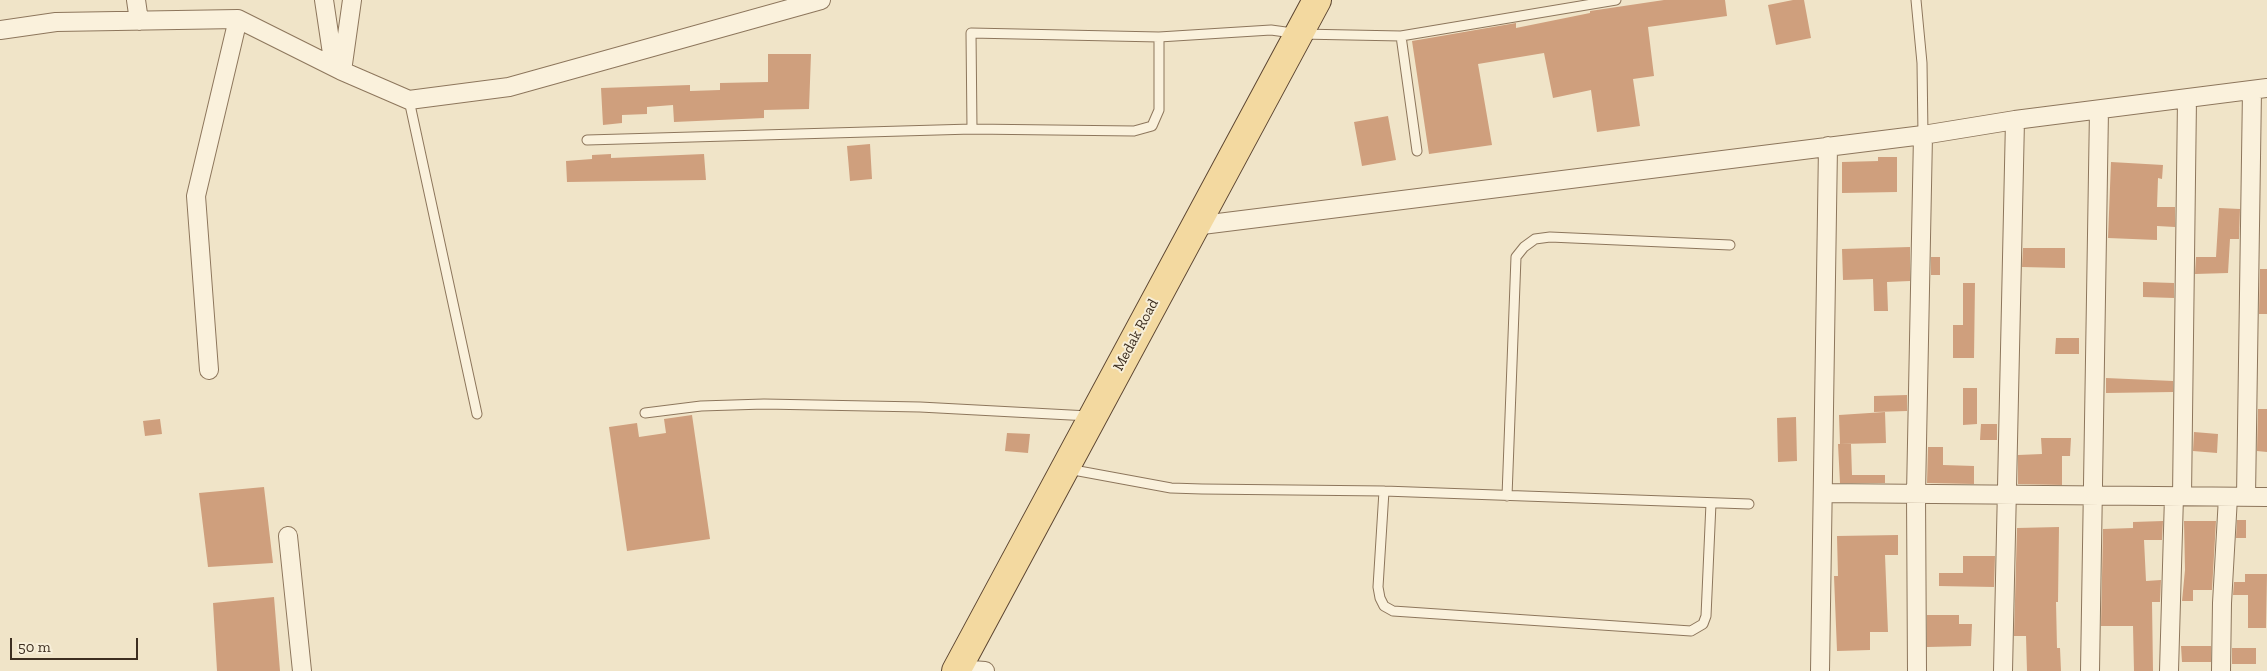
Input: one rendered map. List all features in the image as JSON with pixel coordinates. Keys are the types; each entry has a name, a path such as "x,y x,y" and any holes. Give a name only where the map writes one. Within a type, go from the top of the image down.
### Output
{"main road":[{"name":"Medak Road","path":"956,670 1317,0"}],"street":[{"path":"136,0 139,21"},
{"path":"324,0 338,69"},
{"path":"338,69 352,0"},
{"path":"0,30 56,22 238,19 338,69 409,100 510,87 822,0"},
{"path":"209,370 196,196 238,19"},
{"path":"1194,226 1923,135 2015,120 2260,89 2237,497 2222,603 2221,671"},
{"path":"2169,671 2178,496 2187,99"},
{"path":"2090,671 2099,110"},
{"path":"2003,671 2015,120"},
{"path":"1918,671 1916,494 1923,135"},
{"path":"1820,671 1828,146"},
{"path":"1823,493 2267,497"},
{"path":"288,536 302,671"},
{"path":"956,670 985,671"}],"lane":[{"path":"972,129 970,33 1160,37 1271,30 1300,34 1401,36 1616,0"},
{"path":"1916,0 1922,63 1923,135"},
{"path":"1401,36 1418,151"},
{"path":"587,140 972,129 1134,132 1152,126 1159,110 1160,37"},
{"path":"409,100 477,414"},
{"path":"1507,496 1516,257 1524,246 1535,239 1550,237 1730,245"},
{"path":"645,413 701,406 764,404 920,407 1092,416"},
{"path":"1064,468 1171,488 1384,491 1749,504"},
{"path":"1384,491 1378,587 1384,606 1393,611 1404,614 1691,631 1703,624 1706,616 1711,502"}],"building":[{"path":"1664,0 1725,0 1727,16 1648,27 1654,76 1633,79 1640,126 1597,132 1591,90 1553,98 1544,53 1478,64 1492,145 1429,154 1412,41 1516,23 1516,28 1590,13 1590,11"},
{"path":"1793,0 1804,0 1811,38 1776,45 1768,5"},
{"path":"768,54 811,54 809,109 764,110 764,118 674,122 673,105 647,107 647,114 622,115 622,123 603,125 601,88 690,85 690,91 720,90 720,83 768,82"},
{"path":"1388,116 1396,160 1362,166 1354,122"},
{"path":"870,144 872,179 850,181 847,146"},
{"path":"611,154 611,158 704,154 706,180 567,182 566,161 592,159 592,155"},
{"path":"1878,157 1897,157 1897,192 1842,193 1842,162 1878,161"},
{"path":"2111,162 2163,165 2162,179 2158,178 2157,207 2175,207 2175,227 2157,226 2157,240 2108,238"},
{"path":"2219,208 2240,209 2239,239 2230,239 2228,273 2195,274 2196,257 2216,257"},
{"path":"1910,247 1910,281 1887,282 1888,311 1874,311 1873,279 1843,280 1842,249"},
{"path":"2023,248 2065,248 2065,268 2022,267"},
{"path":"1931,257 1940,257 1940,275 1931,275"},
{"path":"2260,269 2267,269 2267,314 2259,314"},
{"path":"2143,282 2174,283 2174,298 2143,297"},
{"path":"1963,283 1975,283 1974,358 1953,358 1953,325 1963,325"},
{"path":"2056,338 2079,338 2079,354 2055,354"},
{"path":"2106,378 2173,381 2173,392 2106,393"},
{"path":"1963,388 1977,388 1977,424 1963,425"},
{"path":"1907,395 1907,411 1874,412 1874,396"},
{"path":"2258,409 2267,409 2267,452 2257,451"},
{"path":"1885,412 1886,443 1840,444 1839,415"},
{"path":"692,415 710,539 627,551 609,427 637,423 639,437 666,433 664,419"},
{"path":"1796,417 1797,461 1778,462 1777,418"},
{"path":"160,419 162,434 145,436 143,421"},
{"path":"1981,424 1997,424 1997,440 1980,440"},
{"path":"2194,432 2218,434 2217,453 2193,451"},
{"path":"1007,433 1030,434 1028,453 1005,451"},
{"path":"2041,438 2071,438 2070,456 2062,456 2062,485 2018,484 2018,455 2042,454"},
{"path":"1838,444 1851,444 1852,475 1885,475 1885,483 1840,483"},
{"path":"1928,447 1943,447 1943,465 1974,466 1974,484 1927,483"},
{"path":"264,487 273,563 208,567 199,493"},
{"path":"2237,520 2246,520 2246,538 2236,538"},
{"path":"2163,521 2162,540 2144,540 2146,581 2161,580 2160,602 2152,602 2153,671 2134,671 2133,626 2101,626 2103,529 2133,528 2133,522"},
{"path":"2184,521 2216,521 2212,590 2193,590 2193,601 2182,601 2185,570"},
{"path":"2059,527 2058,602 2056,602 2057,648 2060,648 2061,671 2027,671 2026,636 2014,636 2017,528"},
{"path":"1898,535 1898,555 1885,555 1888,632 1870,632 1870,650 1837,651 1834,576 1838,576 1837,536"},
{"path":"1963,556 1995,556 1994,587 1939,586 1939,573 1963,573"},
{"path":"2245,574 2267,574 2266,628 2248,628 2248,595 2233,595 2234,582 2245,582"},
{"path":"274,597 280,671 217,671 213,603"},
{"path":"1927,615 1959,615 1959,624 1972,624 1971,646 1927,647"},
{"path":"2181,646 2211,646 2211,662 2182,662"},
{"path":"2232,648 2256,648 2256,664 2232,664"}]}
